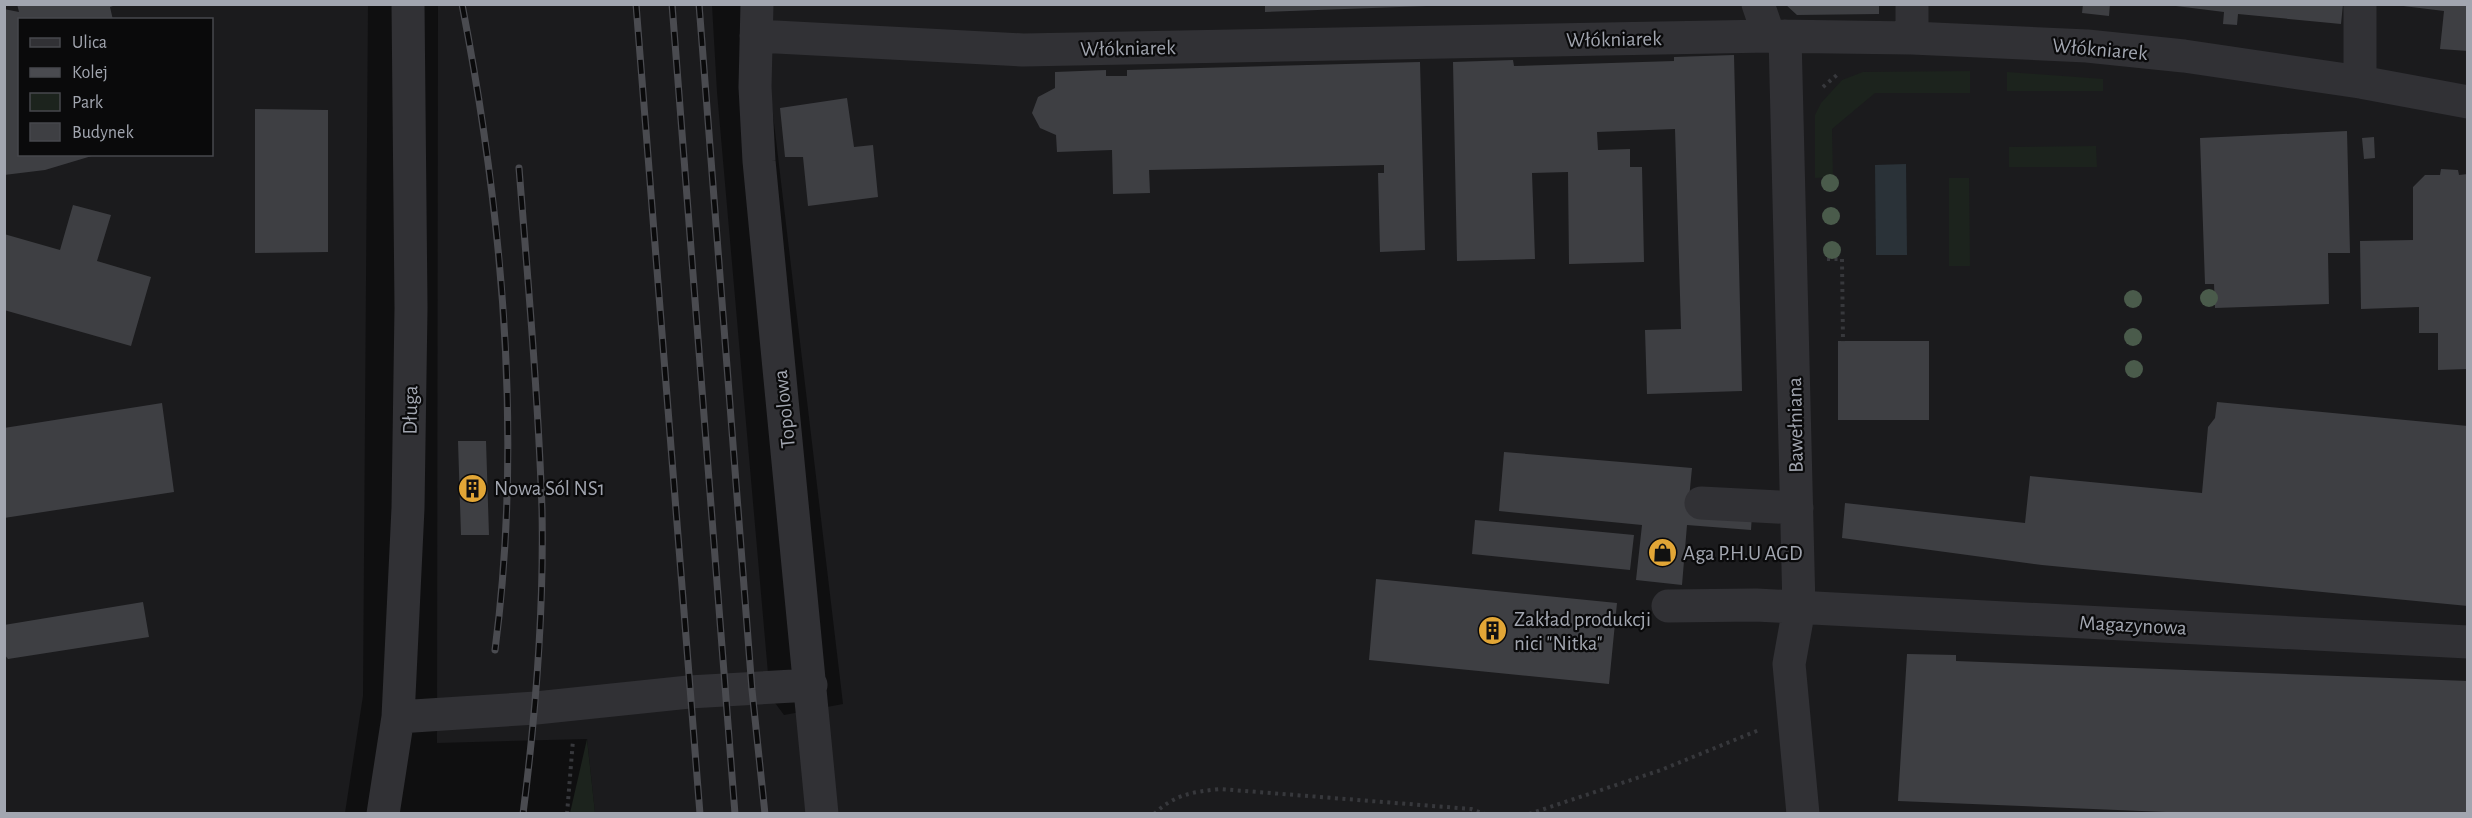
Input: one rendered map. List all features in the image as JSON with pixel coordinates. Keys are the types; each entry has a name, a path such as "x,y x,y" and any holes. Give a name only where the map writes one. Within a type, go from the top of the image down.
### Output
{"street":[{"name":"Długa","path":"383,813 398,717 408,497 411,308 408,4"},
{"name":"Bawełniana","path":"1758,4 1777,36 1797,508 1799,608 1789,664 1803,813"},
{"path":"1912,4 1912,38"},
{"path":"2360,4 2360,82"},
{"name":"Włókniarek","path":"757,20 1023,50 1777,36 1912,38 2087,46 2184,56 2360,82 2468,102"},
{"name":"Topolowa","path":"757,20 755,87 759,161 822,813"},
{"path":"1701,503 1797,508"},
{"name":"Magazynowa","path":"1668,606 1799,608 2468,642"},
{"path":"398,717 811,686"}],"path":[{"path":"1819,94 1823,87 1843,70"},
{"path":"1822,259 1842,259 1843,342"},
{"path":"567,813 576,702"},
{"path":"1529,813 1661,770 1793,717"},
{"path":"1154,813 1168,800 1193,792 1221,789 1472,809 1485,813"}],"shaded area":[{"path":"5,5 368,5 363,696 345,813 5,814"},
{"path":"438,5 712,5 717,92 770,696 784,715 843,704 760,5 2467,5 2467,813 595,814 587,739 437,743"},
{"path":"1906,164 1907,255 1876,255 1875,165"}],"green space":[{"path":"1970,71 1970,93 1875,93 1832,129 1833,177 1815,178 1815,115 1821,103 1842,80 1863,72"},
{"path":"2007,72 2103,79 2103,91 2007,91"},
{"path":"2096,146 2097,167 2009,167 2009,147"},
{"path":"1949,178 1969,178 1970,266 1949,266"},
{"path":"587,739 595,813 570,813"}],"building":[{"path":"17,4 116,5 110,7 113,18 18,18 18,156 92,156 45,170 4,175 4,9 19,12"},
{"path":"1265,4 1427,4 1427,6 1265,12"},
{"path":"1785,4 1879,4 1879,14 1797,15"},
{"path":"2083,4 2110,4 2109,16 2082,13"},
{"path":"2160,4 2343,4 2341,24 2238,14 2237,25 2223,24 2224,12"},
{"path":"2387,4 2468,4 2468,51 2440,49 2444,11"},
{"path":"1734,55 1742,391 1647,394 1645,330 1681,329 1675,129 1597,132 1598,150 1630,149 1630,167 1642,167 1644,262 1569,264 1568,172 1532,173 1535,259 1457,261 1453,62 1513,60 1514,66 1674,61 1674,57"},
{"path":"1420,62 1425,250 1380,252 1378,173 1384,173 1384,165 1149,170 1150,193 1113,194 1112,150 1057,152 1056,135 1040,128 1032,113 1038,97 1055,88 1055,72 1106,70 1106,76 1127,76 1127,70"},
{"path":"847,98 854,147 873,145 878,197 808,206 803,157 785,157 780,108"},
{"path":"255,109 328,110 328,252 255,253"},
{"path":"2347,131 2350,253 2328,253 2329,304 2215,308 2214,284 2205,284 2200,138"},
{"path":"2374,137 2375,158 2364,159 2362,138"},
{"path":"2441,169 2458,170 2459,175 2468,174 2467,369 2438,370 2438,333 2419,333 2419,307 2361,309 2360,241 2413,240 2413,187 2425,175 2440,175"},
{"path":"73,205 111,215 97,261 151,277 131,346 4,310 4,234 60,250"},
{"path":"1838,341 1929,341 1929,420 1838,420"},
{"path":"2217,402 2468,426 2468,606 2042,565 1842,538 1845,503 2025,523 2030,476 2202,493 2208,427 2215,418"},
{"path":"162,403 174,492 4,518 4,428"},
{"name":"Nowa Sól NS1","path":"458,441 486,441 489,535 461,535"},
{"name":"Aga P.H.U AGD","path":"1504,452 1692,468 1688,509 1752,514 1751,530 1687,525 1682,585 1636,580 1642,525 1499,511"},
{"path":"1475,520 1634,535 1630,570 1472,554"},
{"name":"Zakład produkcji nici \"Nitka\"","path":"1376,579 1617,603 1609,684 1369,660"},
{"path":"143,602 149,637 8,659 4,654 4,625"},
{"path":"1907,654 1956,655 1956,661 2468,681 2468,813 2190,813 1898,801"}],"railway":[{"path":"462,4 488,164 498,245 504,326 508,407 507,489 503,569 495,650"},
{"path":"636,4 700,814"},
{"path":"672,4 735,814"},
{"path":"699,4 752,690 765,814"},
{"path":"519,168 542,509 542,585 538,661 523,814"}],"place":[{"name":"Nowa Sól NS1","path":"473,488"},
{"name":"Aga P.H.U AGD","path":"1662,553"},
{"name":"Zakład produkcji nici \"Nitka\"","path":"1493,631"}]}
